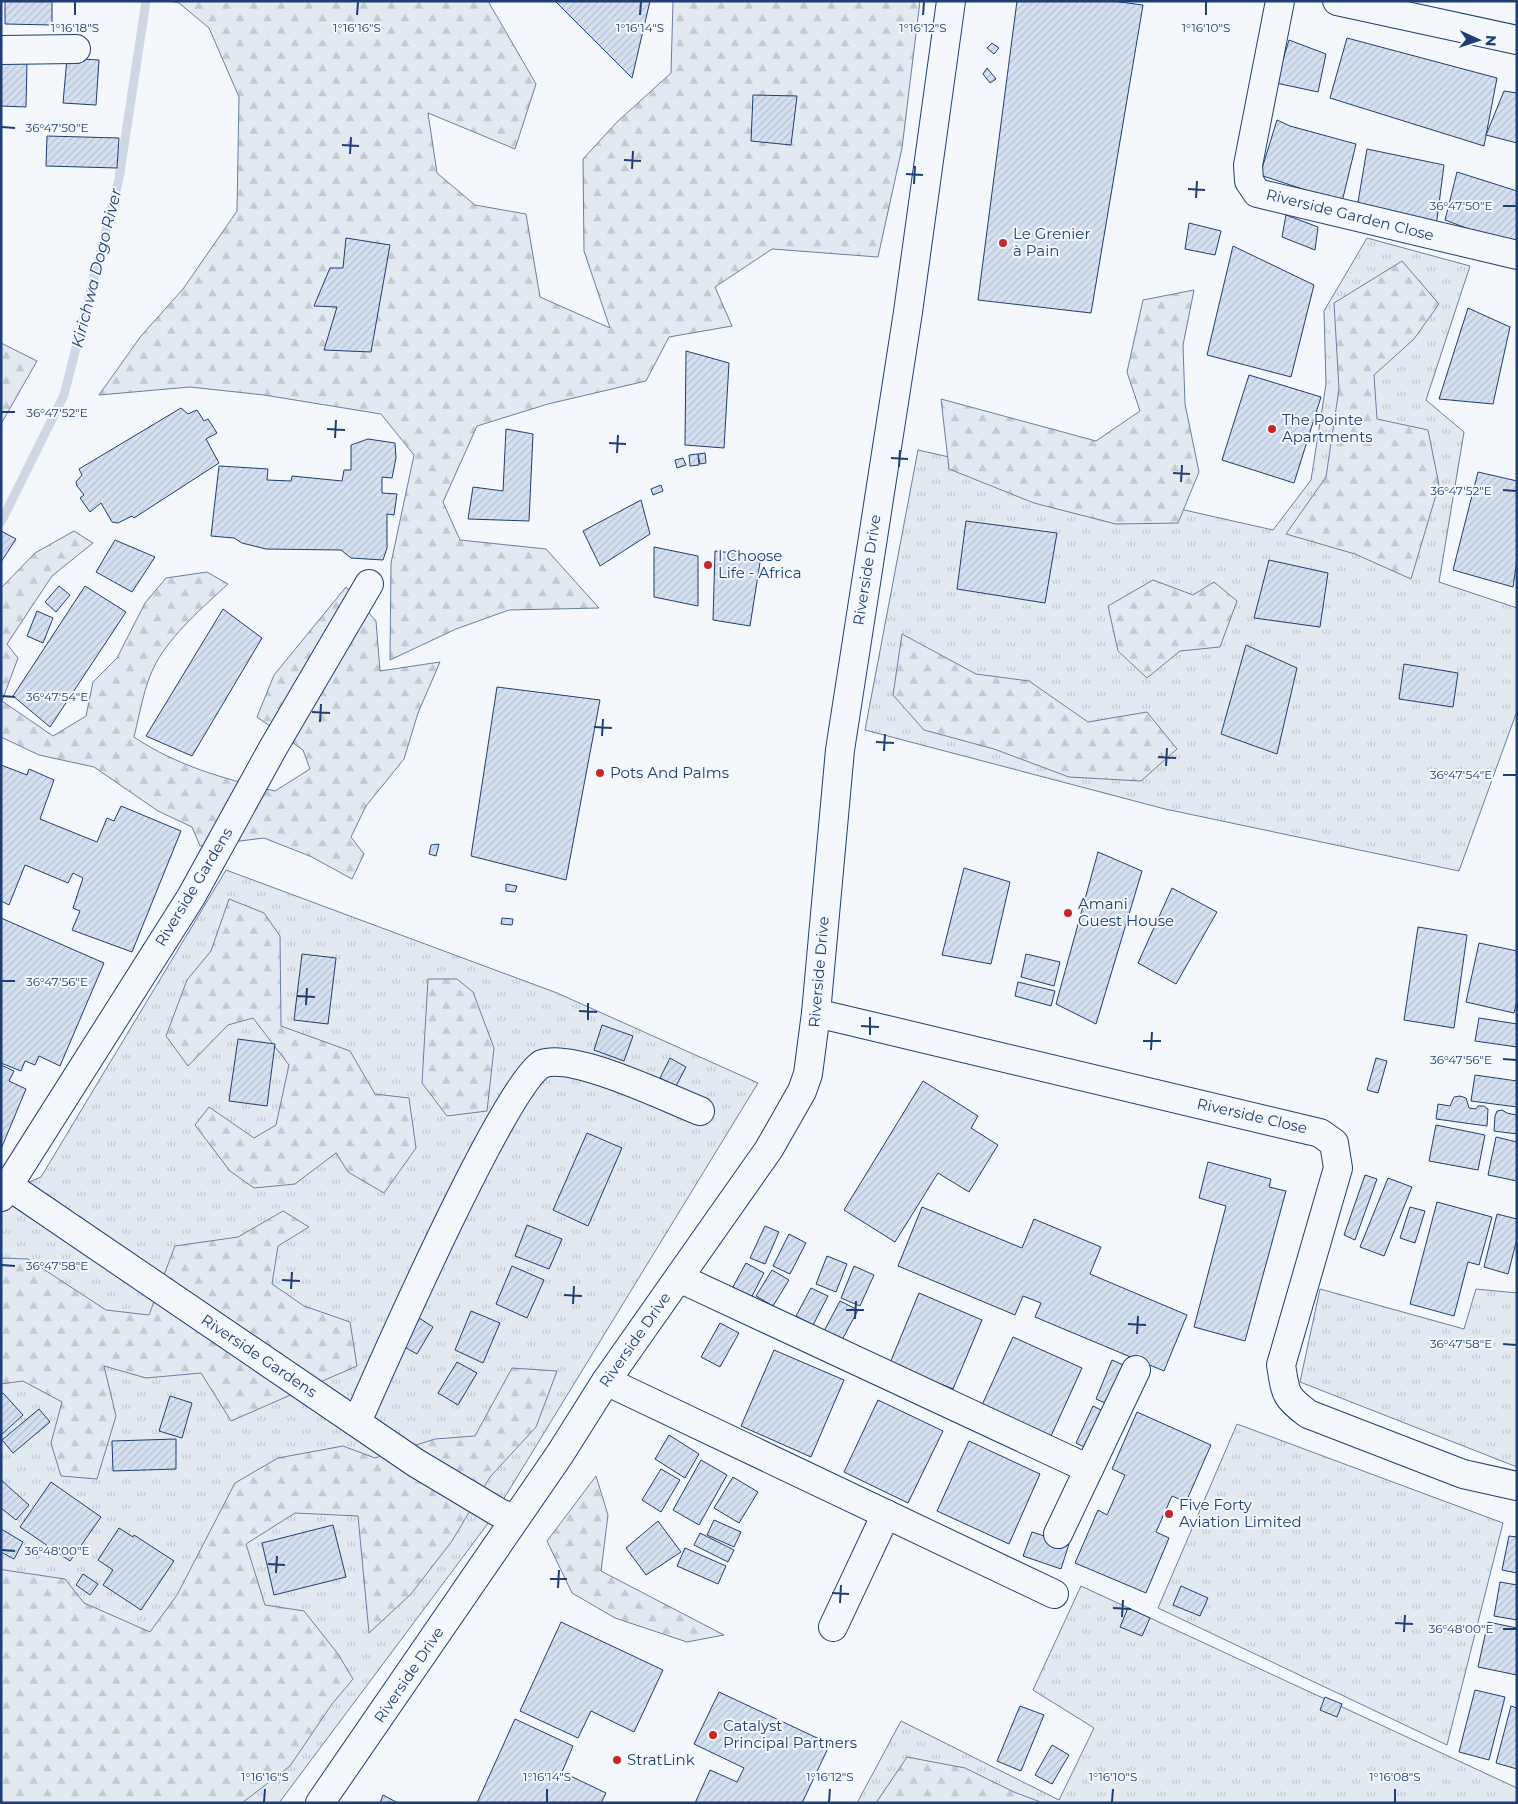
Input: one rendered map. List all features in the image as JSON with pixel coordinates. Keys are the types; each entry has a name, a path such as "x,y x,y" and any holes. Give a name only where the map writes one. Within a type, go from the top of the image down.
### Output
{"street":[{"name":"Riverside Drive","path":"320,1803 560,1454 606,1381 769,1149 802,1091 808,1074 816,1013 840,750 907,321 952,1"},
{"name":"Riverside Garden Close","path":"1280,1 1248,164 1249,182 1257,193 1517,255"},
{"path":"1337,1 1517,40"},
{"path":"1,50 76,49"},
{"name":"Riverside Gardens","path":"369,584 273,748 191,897 5,1191 357,1422 416,1463 514,1519"},
{"name":"Riverside Close","path":"816,1013 1320,1133 1334,1143 1338,1168 1281,1365 1285,1392 1290,1401 1308,1414 1463,1474 1517,1486"},
{"path":"357,1422 476,1167 523,1083 533,1070 542,1064 551,1062 584,1066 700,1111"},
{"path":"679,1278 1088,1469"},
{"path":"1058,1534 1136,1370"},
{"path":"606,1381 1054,1594"},
{"path":"833,1627 886,1514"}],"green space":[{"path":"170,1 488,1 536,84 515,149 428,113 437,173 475,205 526,214 540,297 610,328 584,251 583,159 617,122 671,73 673,1 920,1 902,148 878,257 772,249 715,287 732,326 669,337 646,381 548,404 477,426 443,502 460,540 546,549 599,608 509,610 456,629 390,660 391,563 414,455 381,414 264,395 190,387 99,395 141,336 183,289 237,211 239,97 209,28 179,3"},
{"path":"1367,238 1470,266 1426,400 1464,432 1439,582 1517,608 1517,711 1459,871 1165,809 865,730 918,450 1273,530 1311,480 1326,384 1324,311"},
{"path":"1402,261 1439,304 1414,339 1374,375 1377,419 1428,430 1439,485 1411,579 1355,554 1286,534 1326,477 1339,389 1334,303"},
{"path":"1194,290 1183,345 1185,404 1199,472 1178,523 1116,524 1034,503 949,469 941,399 1096,441 1140,411 1127,372 1143,300"},
{"path":"1,343 37,361 1,424"},
{"path":"74,531 93,543 52,576 7,644 18,658 2,701 53,736 86,716 93,682 117,658 145,603 166,578 207,572 228,584 179,631 156,663 145,690 134,737 184,764 238,782 275,791 310,769 303,750 257,717 274,675 346,587 376,621 380,671 440,662 418,713 404,759 366,806 351,837 364,854 352,879 312,857 264,838 200,846 192,827 158,811 94,767 39,755 1,737 1,588 35,553"},
{"path":"1153,580 1193,595 1214,582 1237,601 1220,647 1180,651 1147,678 1118,651 1108,606"},
{"path":"902,634 976,674 1029,681 1088,722 1147,712 1177,749 1141,781 1069,777 994,749 924,730 893,695"},
{"path":"226,870 557,993 758,1083 492,1518 279,1803 1,1803 1,1194 41,1177"},
{"path":"229,899 264,913 280,936 281,1026 350,1051 375,1094 409,1098 416,1148 384,1193 348,1172 336,1153 295,1184 254,1188 230,1171 195,1125 209,1107 254,1138 276,1125 289,1065 253,1018 228,1025 188,1066 166,1036 187,980 211,951"},
{"path":"428,979 457,979 473,992 494,1048 487,1111 447,1116 422,1083"},
{"path":"283,1211 309,1227 278,1246 272,1284 304,1306 350,1322 357,1366 231,1421 201,1373 146,1378 104,1366 116,1416 97,1479 61,1476 51,1443 62,1402 23,1381 1,1384 1,1258 28,1259 106,1310 149,1315 175,1246 238,1237"},
{"path":"1320,1289 1464,1329 1476,1289 1517,1293 1517,1467 1300,1382"},
{"path":"512,1368 557,1371 536,1427 490,1477 452,1541 411,1594 369,1633 358,1516 295,1513 246,1544 265,1605 304,1611 338,1654 353,1679 332,1704 290,1766 242,1803 1,1803 1,1568 65,1579 84,1603 150,1632 177,1595 235,1483 278,1458 343,1446 375,1458 435,1439 475,1436"},
{"path":"1237,1424 1503,1523 1447,1745 1158,1608"},
{"path":"596,1476 608,1515 601,1571 724,1635 687,1642 615,1618 572,1593 547,1541"},
{"path":"1081,1586 1517,1788 1517,1803 857,1803 901,1721 1059,1800 1094,1728 1033,1690"},
{"path":"907,1757 965,1768 1014,1792 1043,1803 876,1803"}],"building":[{"path":"5,1 52,1 52,25 5,24"},
{"path":"555,1 650,1 632,78"},
{"path":"1017,1 1112,1 1143,5 1091,313 978,300"},
{"path":"1347,38 1497,78 1484,146 1330,98"},
{"path":"1289,40 1326,54 1318,92 1276,83"},
{"path":"992,43 999,48 994,54 987,48"},
{"path":"67,58 99,60 96,105 63,103"},
{"path":"1,60 27,61 26,107 1,106"},
{"path":"987,68 996,79 990,83 983,74"},
{"path":"1504,91 1517,93 1517,143 1486,135"},
{"path":"753,95 797,96 791,145 751,141"},
{"path":"1277,120 1290,126 1356,144 1342,202 1260,175"},
{"path":"47,136 119,138 117,168 46,166"},
{"path":"1367,149 1444,165 1436,227 1357,208"},
{"path":"1457,172 1517,191 1517,247 1445,220"},
{"path":"1286,215 1318,227 1315,250 1282,237"},
{"path":"1189,223 1221,231 1215,255 1185,249"},
{"path":"346,238 390,245 371,352 324,350 337,307 314,306 330,268 343,268"},
{"path":"1233,246 1314,285 1291,377 1207,355"},
{"path":"1468,308 1510,327 1493,404 1439,399"},
{"path":"686,351 729,363 724,448 685,445"},
{"name":"The Pointe Apartments","path":"1249,375 1321,397 1294,483 1222,460"},
{"path":"181,408 188,414 197,410 204,421 208,419 217,433 206,439 219,463 134,518 132,516 118,523 112,522 101,503 90,512 80,498 84,495 76,482 82,475 79,469"},
{"path":"506,429 533,434 529,521 468,519 473,487 503,491"},
{"path":"368,439 395,443 396,458 392,478 382,477 382,493 397,494 394,515 387,514 387,548 383,560 351,558 341,550 266,549 242,543 234,538 211,536 219,466 268,469 267,480 291,481 292,476 342,481 344,470 351,470 351,445"},
{"path":"705,453 706,463 700,464 698,454"},
{"path":"698,454 699,465 690,466 689,455"},
{"path":"683,458 686,465 677,468 675,460"},
{"path":"1478,472 1517,481 1517,559 1513,587 1453,570"},
{"path":"661,485 663,491 653,495 651,489"},
{"path":"641,500 650,534 600,566 583,531"},
{"path":"966,521 1057,533 1045,603 957,589"},
{"path":"1,531 16,539 1,562"},
{"path":"115,540 155,557 132,592 96,572"},
{"path":"654,547 698,556 698,606 654,597"},
{"path":"715,551 761,556 750,626 713,620"},
{"path":"1269,560 1328,573 1320,627 1254,618"},
{"path":"59,586 70,595 56,612 45,602"},
{"path":"85,586 126,612 50,727 13,696"},
{"path":"223,609 262,638 192,756 146,736"},
{"path":"37,611 53,618 43,643 27,636"},
{"path":"1246,645 1297,668 1277,754 1221,734"},
{"path":"1404,664 1458,673 1453,707 1399,699"},
{"path":"497,687 600,700 566,880 471,856"},
{"path":"1,765 27,775 29,769 54,780 40,819 97,842 107,818 114,821 121,806 181,831 132,952 72,930 80,911 73,908 83,878 73,873 68,883 25,865 9,905 1,901"},
{"path":"439,844 436,856 429,854 431,845"},
{"path":"1098,852 1142,871 1096,1024 1056,1004"},
{"path":"964,868 1010,882 991,964 942,955"},
{"path":"506,884 517,886 515,892 506,891"},
{"path":"1172,888 1217,912 1176,984 1138,963"},
{"path":"1,918 104,963 60,1066 39,1056 35,1065 25,1061 21,1071 1,1063"},
{"path":"502,918 513,919 512,925 501,924"},
{"path":"1418,927 1467,935 1454,1028 1404,1020"},
{"path":"1479,943 1517,951 1517,1000 1514,1013 1466,1002"},
{"path":"302,954 336,958 328,1024 294,1020"},
{"path":"1026,954 1060,962 1054,986 1021,977"},
{"path":"1018,982 1055,991 1051,1006 1015,996"},
{"path":"1479,1018 1517,1024 1517,1047 1475,1041"},
{"path":"602,1025 633,1036 624,1061 594,1050"},
{"path":"238,1039 275,1044 267,1106 229,1101"},
{"path":"670,1058 686,1067 676,1086 660,1078"},
{"path":"1376,1058 1387,1061 1378,1093 1367,1090"},
{"path":"1,1065 14,1071 9,1081 26,1089 1,1149"},
{"path":"1475,1075 1517,1081 1517,1107 1471,1101"},
{"path":"923,1081 978,1116 971,1128 998,1145 969,1192 938,1173 895,1242 844,1210"},
{"path":"1454,1097 1466,1098 1469,1108 1476,1109 1478,1106 1484,1106 1488,1109 1487,1126 1436,1119 1438,1104 1450,1106"},
{"path":"1502,1110 1516,1115 1517,1113 1517,1134 1494,1131 1495,1116 1497,1111"},
{"path":"1436,1125 1485,1135 1478,1170 1429,1161"},
{"path":"587,1133 622,1148 588,1226 553,1210"},
{"path":"1496,1137 1517,1142 1517,1181 1488,1175"},
{"path":"1208,1162 1271,1179 1269,1187 1286,1191 1245,1341 1194,1327 1226,1206 1199,1198"},
{"path":"1365,1175 1377,1179 1355,1240 1344,1235"},
{"path":"1388,1178 1412,1187 1384,1256 1360,1247"},
{"path":"1437,1202 1492,1217 1479,1265 1468,1262 1454,1316 1410,1304"},
{"path":"922,1207 1022,1248 1034,1219 1101,1247 1090,1274 1187,1315 1164,1371 1035,1317 1041,1303 1023,1296 1015,1315 898,1266"},
{"path":"1410,1207 1425,1211 1415,1243 1400,1238"},
{"path":"1497,1214 1517,1219 1517,1239 1508,1274 1484,1267"},
{"path":"527,1225 562,1239 549,1269 515,1256"},
{"path":"765,1226 779,1232 765,1264 750,1258"},
{"path":"789,1234 806,1243 790,1274 773,1266"},
{"path":"827,1256 847,1264 836,1292 816,1284"},
{"path":"746,1263 764,1273 749,1302 730,1292"},
{"path":"512,1266 544,1280 527,1318 496,1304"},
{"path":"854,1266 874,1275 860,1306 841,1298"},
{"path":"772,1270 789,1280 773,1306 756,1296"},
{"path":"811,1288 828,1296 813,1325 796,1316"},
{"path":"919,1293 982,1320 953,1389 890,1363"},
{"path":"840,1301 858,1310 842,1340 824,1331"},
{"path":"471,1311 500,1323 483,1363 455,1350"},
{"path":"416,1316 433,1327 417,1354 399,1344"},
{"path":"720,1323 739,1333 720,1367 701,1357"},
{"path":"1013,1337 1082,1368 1051,1436 982,1405"},
{"path":"774,1350 844,1380 811,1457 741,1426"},
{"path":"1112,1360 1128,1367 1112,1406 1096,1399"},
{"path":"457,1362 477,1373 458,1405 438,1393"},
{"path":"3,1393 23,1415 1,1435 1,1394"},
{"path":"170,1396 192,1403 182,1438 159,1431"},
{"path":"878,1400 943,1431 908,1503 844,1472"},
{"path":"1093,1406 1107,1413 1090,1450 1076,1443"},
{"path":"39,1409 50,1422 13,1453 2,1440"},
{"path":"1137,1412 1211,1445 1186,1502 1172,1496 1156,1532 1169,1538 1146,1593 1075,1563 1098,1510 1107,1515 1125,1475 1112,1469"},
{"path":"669,1435 699,1454 685,1478 655,1459"},
{"path":"176,1439 176,1469 113,1471 112,1441"},
{"path":"969,1441 1040,1474 1009,1544 937,1511"},
{"path":"701,1460 727,1475 699,1525 673,1510"},
{"path":"661,1469 680,1480 661,1512 642,1500"},
{"path":"733,1477 758,1492 739,1523 714,1508"},
{"path":"1,1480 29,1505 16,1520 1,1508"},
{"path":"51,1482 101,1517 70,1561 20,1527"},
{"path":"714,1520 741,1532 734,1547 707,1535"},
{"path":"658,1521 681,1552 646,1575 626,1548"},
{"path":"333,1525 346,1577 274,1595 262,1543"},
{"path":"119,1528 133,1537 134,1535 174,1561 141,1610 103,1585 113,1570 98,1560"},
{"path":"1,1529 23,1542 14,1559 1,1552"},
{"path":"1032,1532 1069,1544 1061,1569 1023,1556"},
{"path":"700,1533 734,1550 728,1562 694,1545"},
{"path":"1509,1536 1517,1537 1517,1573 1502,1570"},
{"path":"685,1548 726,1566 718,1584 677,1566"},
{"path":"83,1574 98,1584 90,1595 76,1585"},
{"path":"1500,1582 1517,1585 1517,1620 1494,1616"},
{"path":"1181,1586 1208,1598 1200,1616 1173,1605"},
{"path":"1128,1608 1150,1618 1142,1636 1120,1627"},
{"path":"561,1622 663,1670 634,1732 591,1711 578,1738 520,1711"},
{"path":"1488,1622 1517,1628 1517,1675 1478,1667"},
{"path":"1475,1690 1505,1697 1489,1760 1459,1752"},
{"path":"719,1692 830,1744 802,1803 695,1803 710,1770 737,1782 744,1768 694,1744"},
{"path":"1325,1697 1342,1704 1337,1717 1320,1710"},
{"path":"1020,1706 1044,1715 1021,1771 997,1761"},
{"path":"1511,1706 1517,1708 1517,1769 1496,1763"},
{"path":"515,1719 573,1746 562,1772 606,1793 601,1803 477,1803"},
{"path":"1052,1745 1069,1755 1052,1784 1035,1775"},
{"path":"383,1795 398,1803 380,1803"}],"waterway":[{"name":"Kirichwa Dogo River","path":"1,522 64,395 119,179 146,1"}],"place":[{"name":"Le Grenier à Pain","path":"1003,243"},
{"name":"The Pointe Apartments","path":"1272,429"},
{"name":"I Choose Life - Africa","path":"708,565"},
{"name":"Pots And Palms","path":"600,773"},
{"name":"Amani Guest House","path":"1068,913"},
{"name":"Five Forty Aviation Limited","path":"1169,1514"},
{"name":"Catalyst Principal Partners","path":"713,1735"},
{"name":"StratLink","path":"617,1760"}]}
